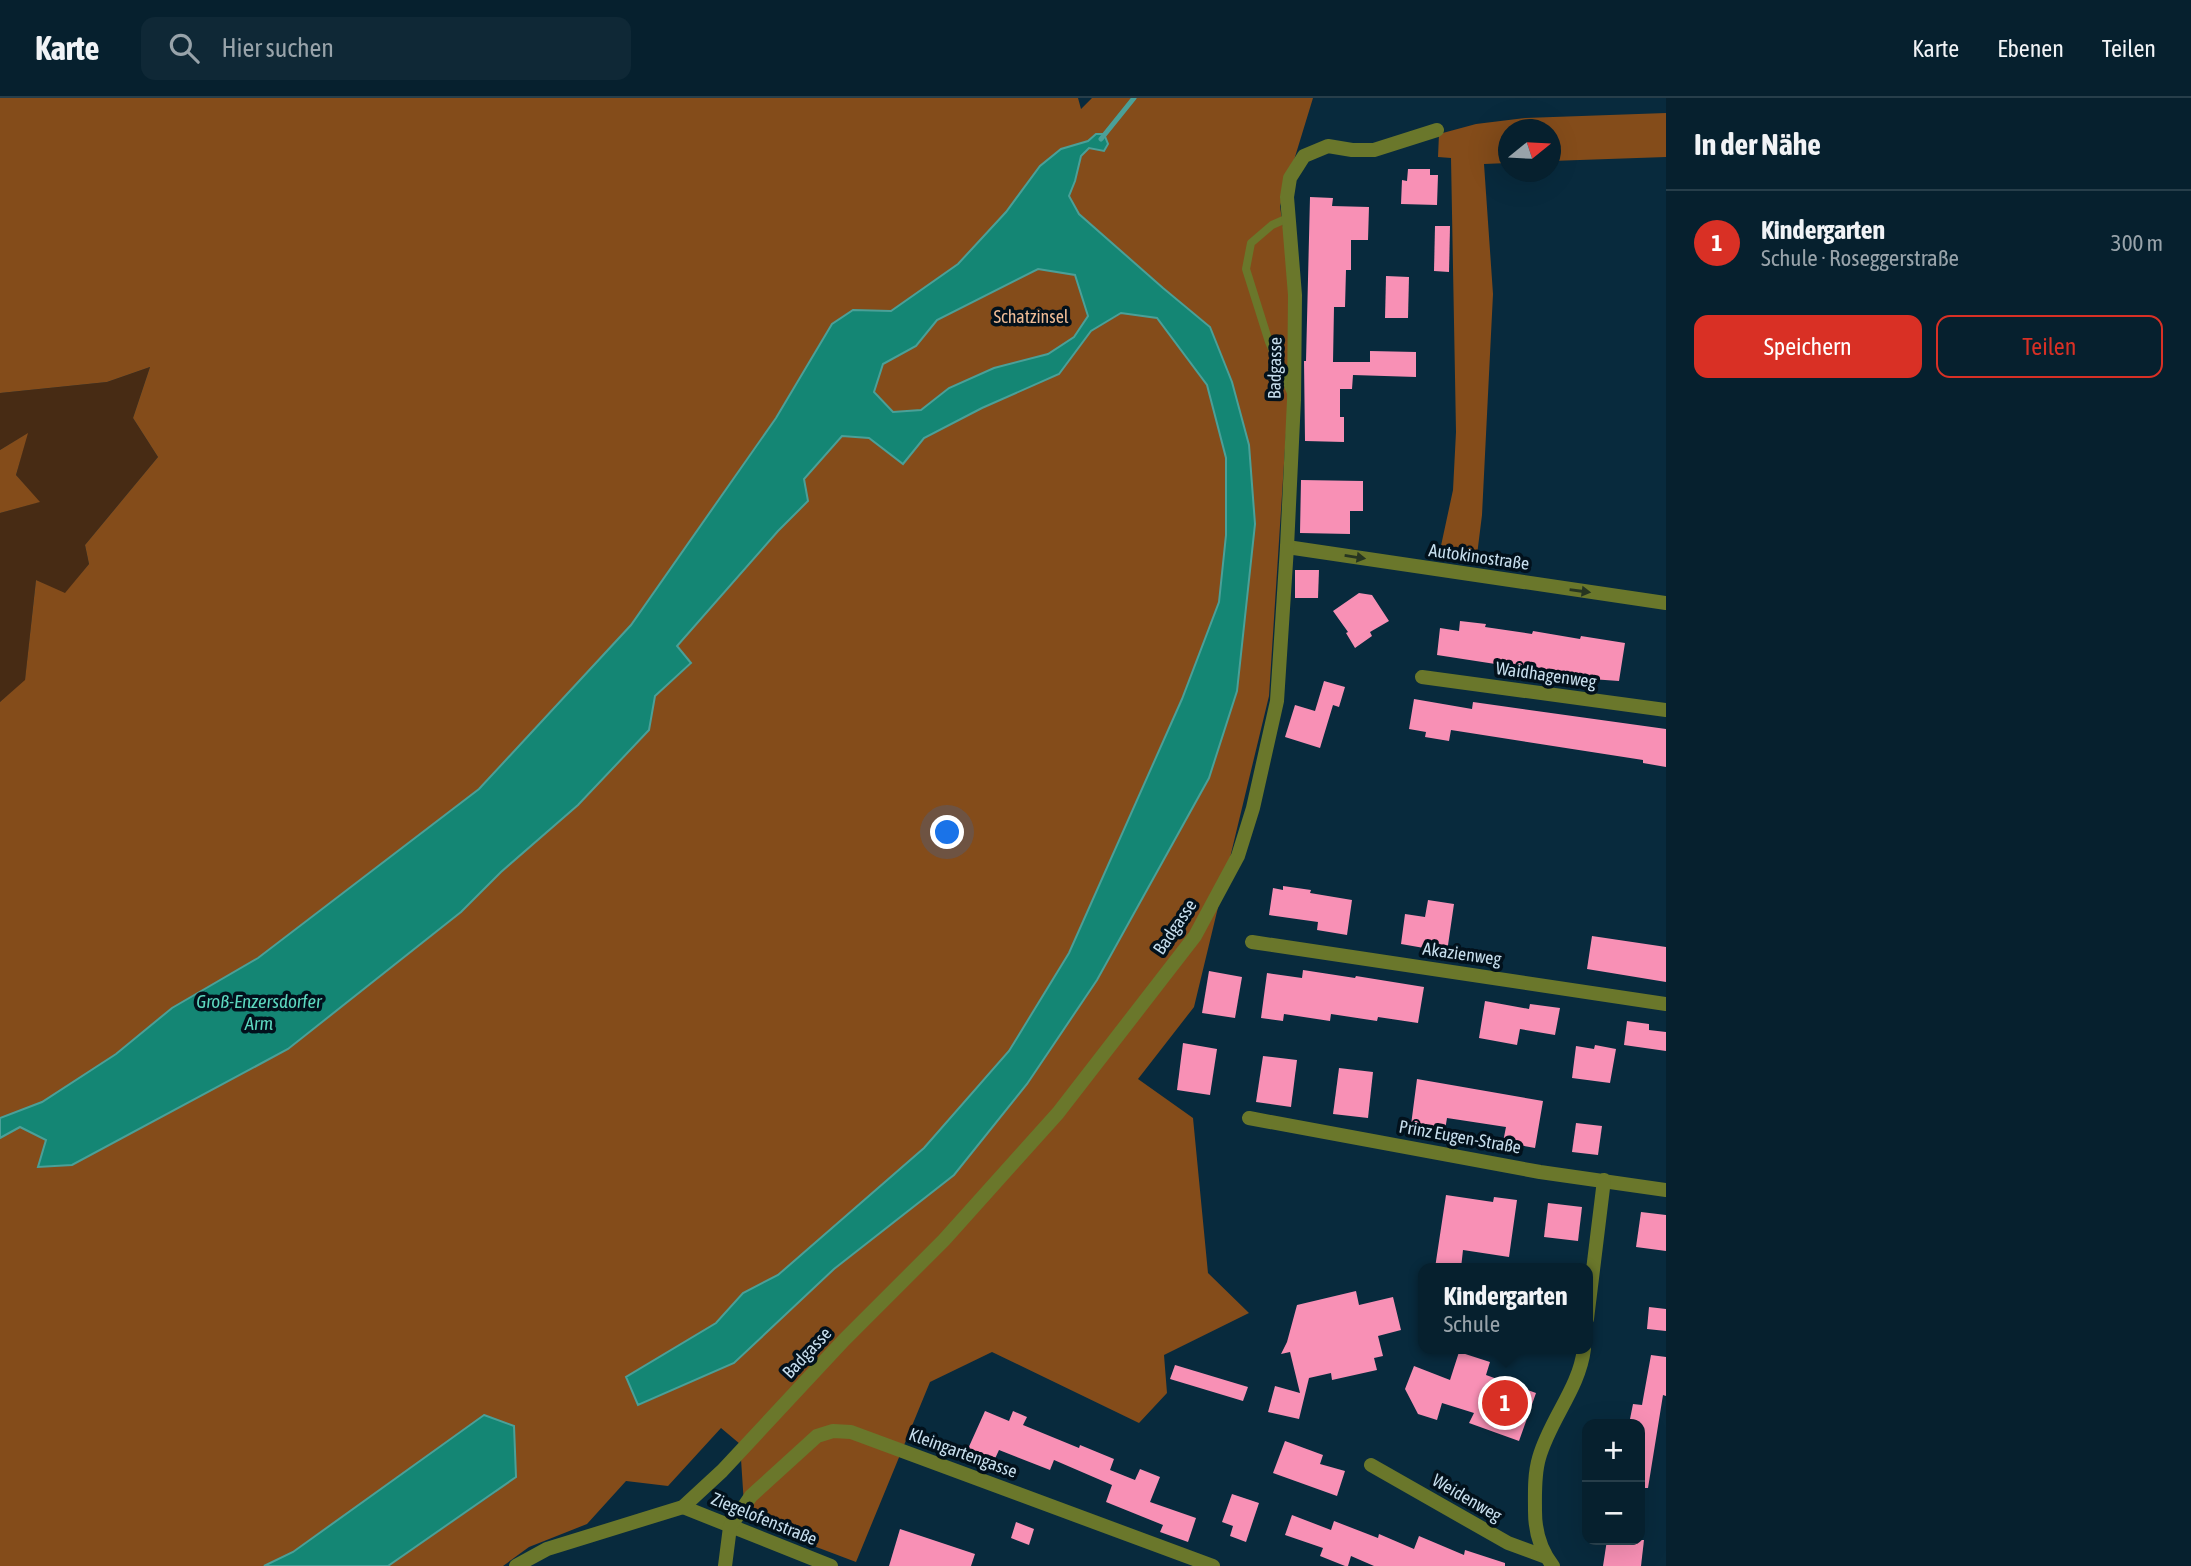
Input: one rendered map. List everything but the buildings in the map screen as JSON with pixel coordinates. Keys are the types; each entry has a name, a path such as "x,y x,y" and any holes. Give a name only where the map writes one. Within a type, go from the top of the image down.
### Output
{"street":[{"name":"Badgasse","path":"516,1566 547,1549 683,1507 722,1471 844,1340 944,1240 1058,1113 1195,936 1238,856 1253,808 1277,701 1294,400 1295,295 1287,218 1290,178 1304,156 1328,146 1374,150 1437,130"},
{"name":"Autokinostraße","path":"1287,547 1666,603"},
{"name":"Waidhagenweg","path":"1422,677 1666,710"},
{"name":"Akazienweg","path":"1252,942 1666,1004"},
{"name":"Prinz Eugen-Straße","path":"1249,1118 1540,1171 1666,1190"},
{"path":"1593,1271 1604,1180"},
{"path":"1550,1561 1541,1546 1535,1518 1539,1458 1578,1377 1583,1354"},
{"name":"Kleingartengasse","path":"730,1527 751,1496 817,1436 833,1431 850,1432 1213,1566"},
{"name":"Weidenweg","path":"1371,1465 1508,1544 1550,1561"},
{"name":"Ziegelofenstraße","path":"683,1507 831,1566"},
{"path":"725,1566 730,1527"}],"lane":[{"path":"1287,218 1272,225 1251,243 1246,269 1269,342 1294,400"}],"shaded area":[{"path":"150,367 133,418 158,457 85,545 89,564 65,594 36,580 25,681 0,702 0,513 39,502 16,475 27,434 0,450 0,393 107,382"}],"green space":[{"path":"0,98 1078,98 1081,109 1092,98 1313,98 1280,206 1290,276 1287,417 1269,696 1194,1007 1138,1079 1193,1118 1208,1273 1249,1313 1164,1355 1167,1393 1139,1423 992,1352 930,1382 856,1562 745,1520 740,1444 721,1428 668,1486 626,1481 587,1524 529,1547 503,1566 388,1566 496,1492 293,1552 264,1566 0,1566 0,1138 20,1127 46,1140 39,1167 288,1049 461,912 501,872 578,805 649,730 655,696 691,664 677,646 778,531 808,501 804,479 842,436 869,438 903,463 924,438 982,408 1059,374 1091,331 1122,313 1157,318 1207,385 1226,458 1226,535 1219,602 1182,699 1069,953 1009,1051 924,1148 778,1275 743,1293 716,1323 626,1377 639,1405 734,1363 834,1269 954,1175 1027,1084 1097,980 1255,524 1249,445 1232,382 1210,327 1079,214 1069,196 1081,156 1089,148 1096,134 1088,141 1061,149 1040,166 1006,212 958,264 891,311 853,310 832,324 776,418 631,625 479,789 258,958 172,1008 116,1054 42,1102 0,1118 0,702 25,680 36,580 65,593 89,564 85,545 158,457 133,418 150,367 107,382 0,393"},
{"path":"1666,113 1666,157 1561,161 1561,119 1517,119"},
{"path":"1498,121 1498,163 1484,164 1493,294 1482,515 1476,563 1439,555 1453,490 1456,432 1451,158 1438,157 1439,134"},
{"name":"Schatzinsel","path":"1037,269 1075,275 1088,317 1074,337 1048,354 994,368 949,388 921,410 893,412 874,391 883,364 916,346 937,320"},
{"path":"28,433 16,475 40,502 0,513 0,450"}],"water":[{"name":"Groß-Enzersdorfer Arm","path":"1096,134 1104,134 1108,144 1104,151 1089,148 1081,156 1069,196 1079,214 1210,327 1232,382 1249,445 1255,524 1237,691 1209,778 1097,980 1027,1084 954,1175 834,1269 734,1363 638,1405 626,1377 716,1323 743,1293 778,1275 924,1148 1009,1051 1069,953 1182,699 1219,602 1226,535 1226,458 1207,385 1157,318 1121,313 1091,331 1059,374 982,408 924,438 903,464 869,438 842,436 804,479 808,501 778,531 677,646 691,663 655,696 649,730 578,805 501,872 461,912 288,1049 72,1165 38,1167 46,1140 20,1127 0,1138 0,1118 42,1102 116,1054 172,1008 258,958 479,789 631,625 776,418 832,324 853,310 891,311 958,264 1006,212 1040,166 1061,149 1088,141","holes":["1038,269 1075,275 1088,316 1074,337 1048,354 994,368 949,388 921,410 893,412 874,392 883,364 916,346 937,320"]},
{"path":"484,1415 514,1426 516,1477 388,1566 264,1566 293,1552"}],"waterway":[{"path":"1101,139 1134,98"}],"place":[{"name":"Kindergarten","path":"1505,1403"}]}
